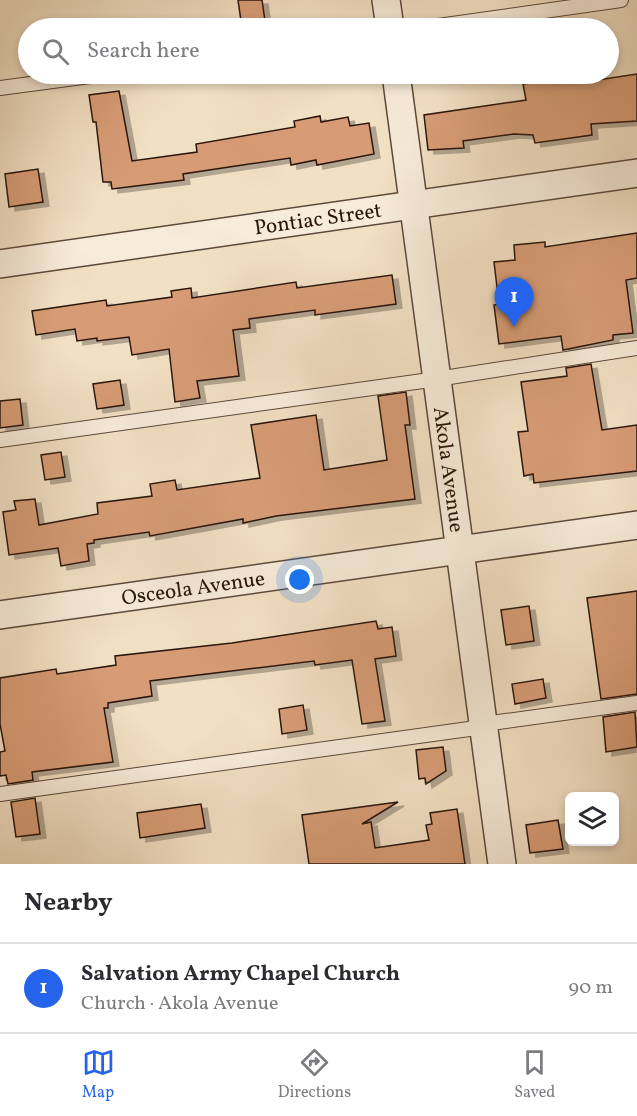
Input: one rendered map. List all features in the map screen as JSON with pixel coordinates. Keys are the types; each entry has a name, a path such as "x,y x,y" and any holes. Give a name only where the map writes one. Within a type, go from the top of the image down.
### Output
{"street":[{"path":"386,0 389,18"},
{"name":"Akola Avenue","path":"397,84 502,864"},
{"name":"Pontiac Street","path":"0,264 637,173"},
{"name":"Osceola Avenue","path":"0,615 637,525"}],"lane":[{"path":"494,18 621,0"},
{"path":"0,88 30,84"},
{"path":"0,440 437,379 637,348"},
{"path":"0,794 469,729 484,724 637,703"}],"building":[{"path":"238,0 262,0 265,18 241,18"},
{"path":"637,74 637,121 591,124 592,135 535,143 533,135 514,134 463,141 464,148 428,150 424,115 526,100 523,84 619,84 619,77"},
{"path":"119,91 132,161 197,152 196,144 295,127 294,121 320,116 321,122 348,117 350,126 369,123 374,154 317,165 316,160 291,165 290,158 183,174 184,180 112,189 111,182 103,182 96,122 93,122 89,95"},
{"path":"38,169 43,202 9,207 5,174"},
{"path":"637,233 637,278 626,280 633,333 613,335 613,340 563,350 561,336 499,344 494,305 499,304 494,262 515,260 514,245 545,242 545,247"},
{"path":"392,275 396,304 315,315 315,310 249,319 250,328 233,330 239,376 197,381 200,398 175,402 169,349 132,355 129,337 77,341 75,329 36,335 32,311 106,300 107,306 172,297 171,291 191,288 192,298 296,282 297,288"},
{"path":"591,364 602,430 637,425 637,471 534,483 533,474 524,476 518,432 528,431 521,382 567,376 566,368"},
{"path":"120,380 124,405 97,409 93,384"},
{"path":"406,392 410,425 405,425 415,499 276,516 243,523 243,519 150,536 149,532 94,540 94,543 87,544 89,561 61,566 58,548 9,555 3,512 16,510 14,501 35,499 39,525 98,514 97,503 152,496 150,484 175,480 177,490 260,478 251,425 316,415 324,470 387,460 378,396"},
{"path":"20,399 23,425 0,428 0,401"},
{"path":"61,452 65,477 45,480 41,455"},
{"path":"637,591 637,694 601,699 587,598"},
{"path":"529,606 534,641 506,645 501,610"},
{"path":"376,621 378,629 392,627 396,656 375,659 385,721 362,724 352,660 315,665 314,661 150,681 152,696 108,703 108,708 104,708 113,762 32,772 33,780 8,784 6,775 0,776 0,752 5,751 0,724 0,678 56,669 57,674 116,665 115,656 232,643"},
{"path":"543,679 546,698 515,704 512,684"},
{"path":"303,705 307,730 282,734 279,709"},
{"path":"635,712 637,747 606,752 603,717"},
{"path":"443,747 446,771 426,784 425,778 419,779 416,750"},
{"path":"35,798 40,834 16,837 11,802"},
{"path":"398,802 362,824 371,822 375,848 429,840 426,825 432,824 430,813 457,809 465,864 309,864 302,815"},
{"path":"201,804 205,828 140,838 137,813"},
{"path":"558,820 563,849 530,853 526,825"}],"place":[{"name":"Salvation Army Chapel Church","path":"514,327"}]}
